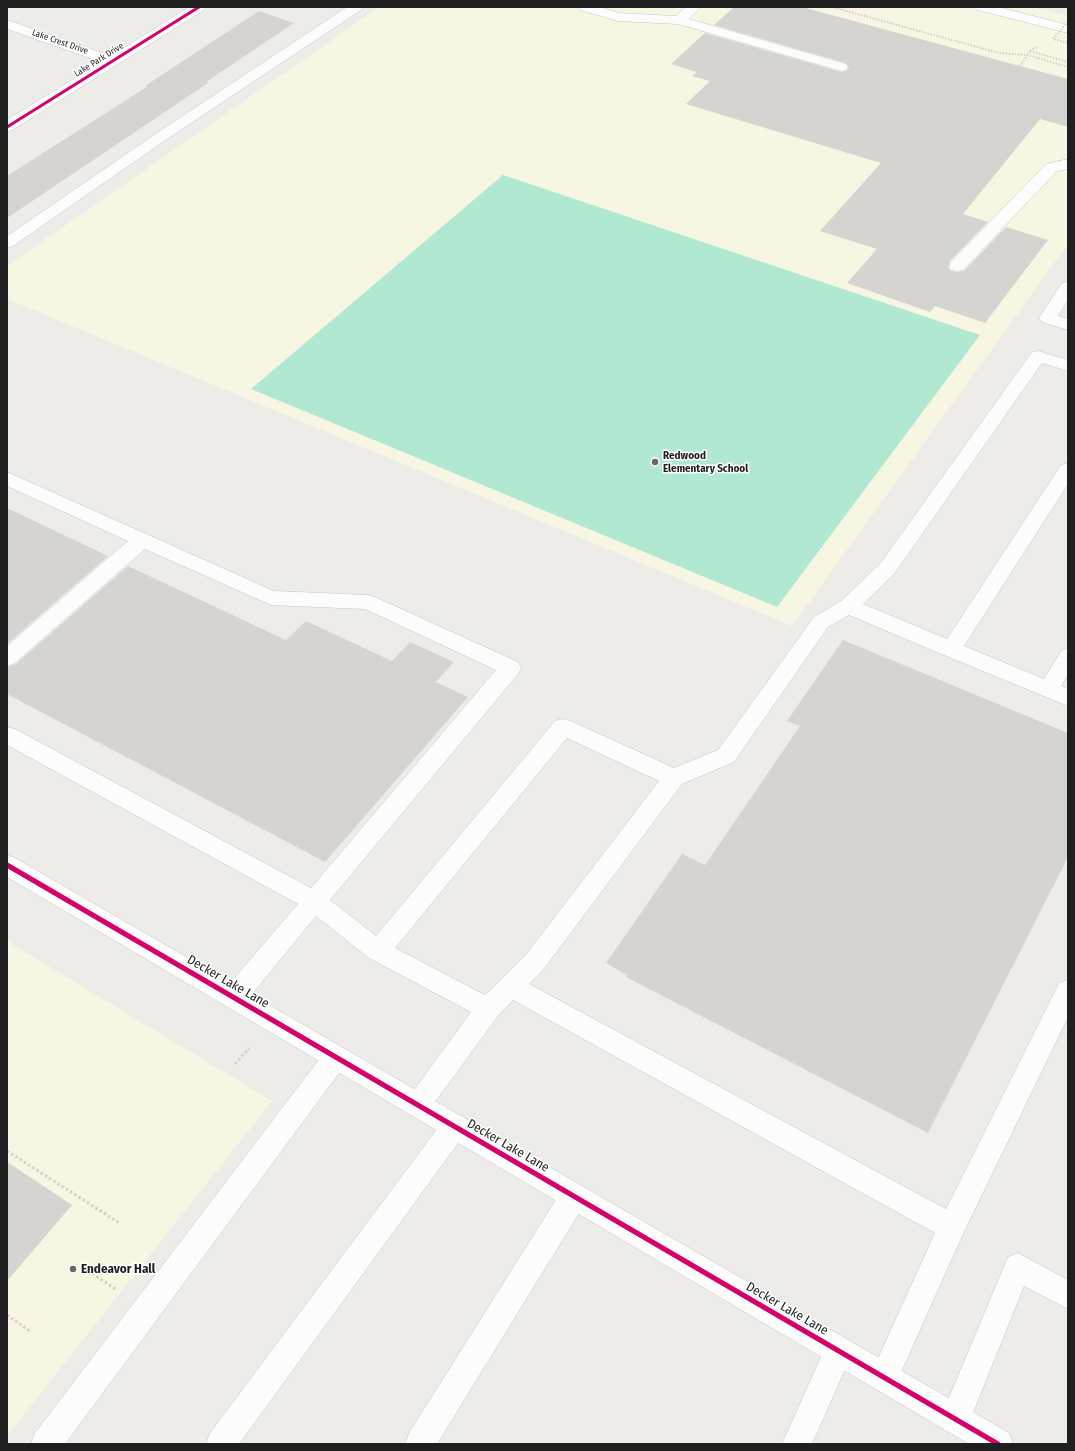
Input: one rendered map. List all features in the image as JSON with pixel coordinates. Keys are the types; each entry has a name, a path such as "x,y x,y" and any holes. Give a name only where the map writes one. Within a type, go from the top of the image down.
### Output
{"street":[{"name":"Lake Park Drive","path":"7,127 199,7"},
{"path":"7,243 162,136 356,7"},
{"path":"585,7 618,17 679,20 841,67"},
{"path":"679,20 694,7"},
{"path":"982,7 1068,29"},
{"name":"Lake Crest Drive","path":"7,24 113,61"},
{"path":"957,266 1052,167 1068,164"},
{"path":"1068,287 1048,318 1068,325"},
{"path":"418,1105 488,1009 534,963 674,778 726,756 821,622 848,606 887,568 1038,356 1068,366"},
{"path":"951,650 1068,469"},
{"path":"7,478 271,598 368,602 510,668 234,997"},
{"path":"7,658 142,540"},
{"path":"848,606 1068,698"},
{"path":"1048,690 1068,656"},
{"path":"378,951 563,727 674,778"},
{"path":"7,735 314,901 378,951 488,1009"},
{"name":"Decker Lake Lane","path":"7,865 998,1444"},
{"path":"510,986 952,1227"},
{"path":"884,1378 952,1227 1068,991"},
{"path":"46,1444 336,1057"},
{"path":"221,1444 455,1126"},
{"path":"420,1444 574,1196"},
{"path":"955,1419 1018,1267 1068,1295"},
{"path":"796,1444 838,1351"}],"path":[{"path":"832,7 999,53 1028,55 1068,67"},
{"path":"1068,22 1053,39 1068,43"},
{"path":"1020,66 1030,51 1041,43"},
{"path":"1030,51 1068,62"},
{"path":"235,1064 250,1048"},
{"path":"7,1151 121,1224"},
{"path":"84,1268 146,1310"},
{"path":"7,1315 31,1332"}],"shaded area":[{"name":"Redwood Elementary School","path":"379,7 1034,7 1068,16 1068,244 792,626 7,299 7,266"},
{"name":"Endeavor Hall","path":"7,941 272,1101 7,1436"}],"green space":[{"path":"503,175 980,335 777,607 251,389"}],"building":[{"path":"734,7 802,7 1068,79 1068,127 1040,119 963,214 988,222 950,261 948,267 951,271 964,271 1006,227 1048,240 985,323 935,306 930,312 847,283 877,249 820,231 881,163 686,104 710,81 692,76 697,72 671,64 705,33 841,72 846,71 849,68 846,63 714,25"},
{"path":"259,11 294,23 206,82 208,83 7,218 7,176 147,87 145,86"},
{"path":"7,508 108,556 7,644"},
{"path":"128,566 286,640 306,621 392,661 410,642 454,662 436,682 468,697 325,862 7,694 7,667 16,664"},
{"path":"843,640 1068,733 1068,857 928,1133 626,977 627,975 606,963 682,854 705,865 800,726 787,721"},
{"path":"7,1162 72,1205 7,1281"}],"cycle path":[{"path":"7,127 199,7"},
{"path":"7,865 998,1444"}],"place":[{"name":"Redwood Elementary School","path":"655,462"},
{"name":"Endeavor Hall","path":"73,1269"}]}
